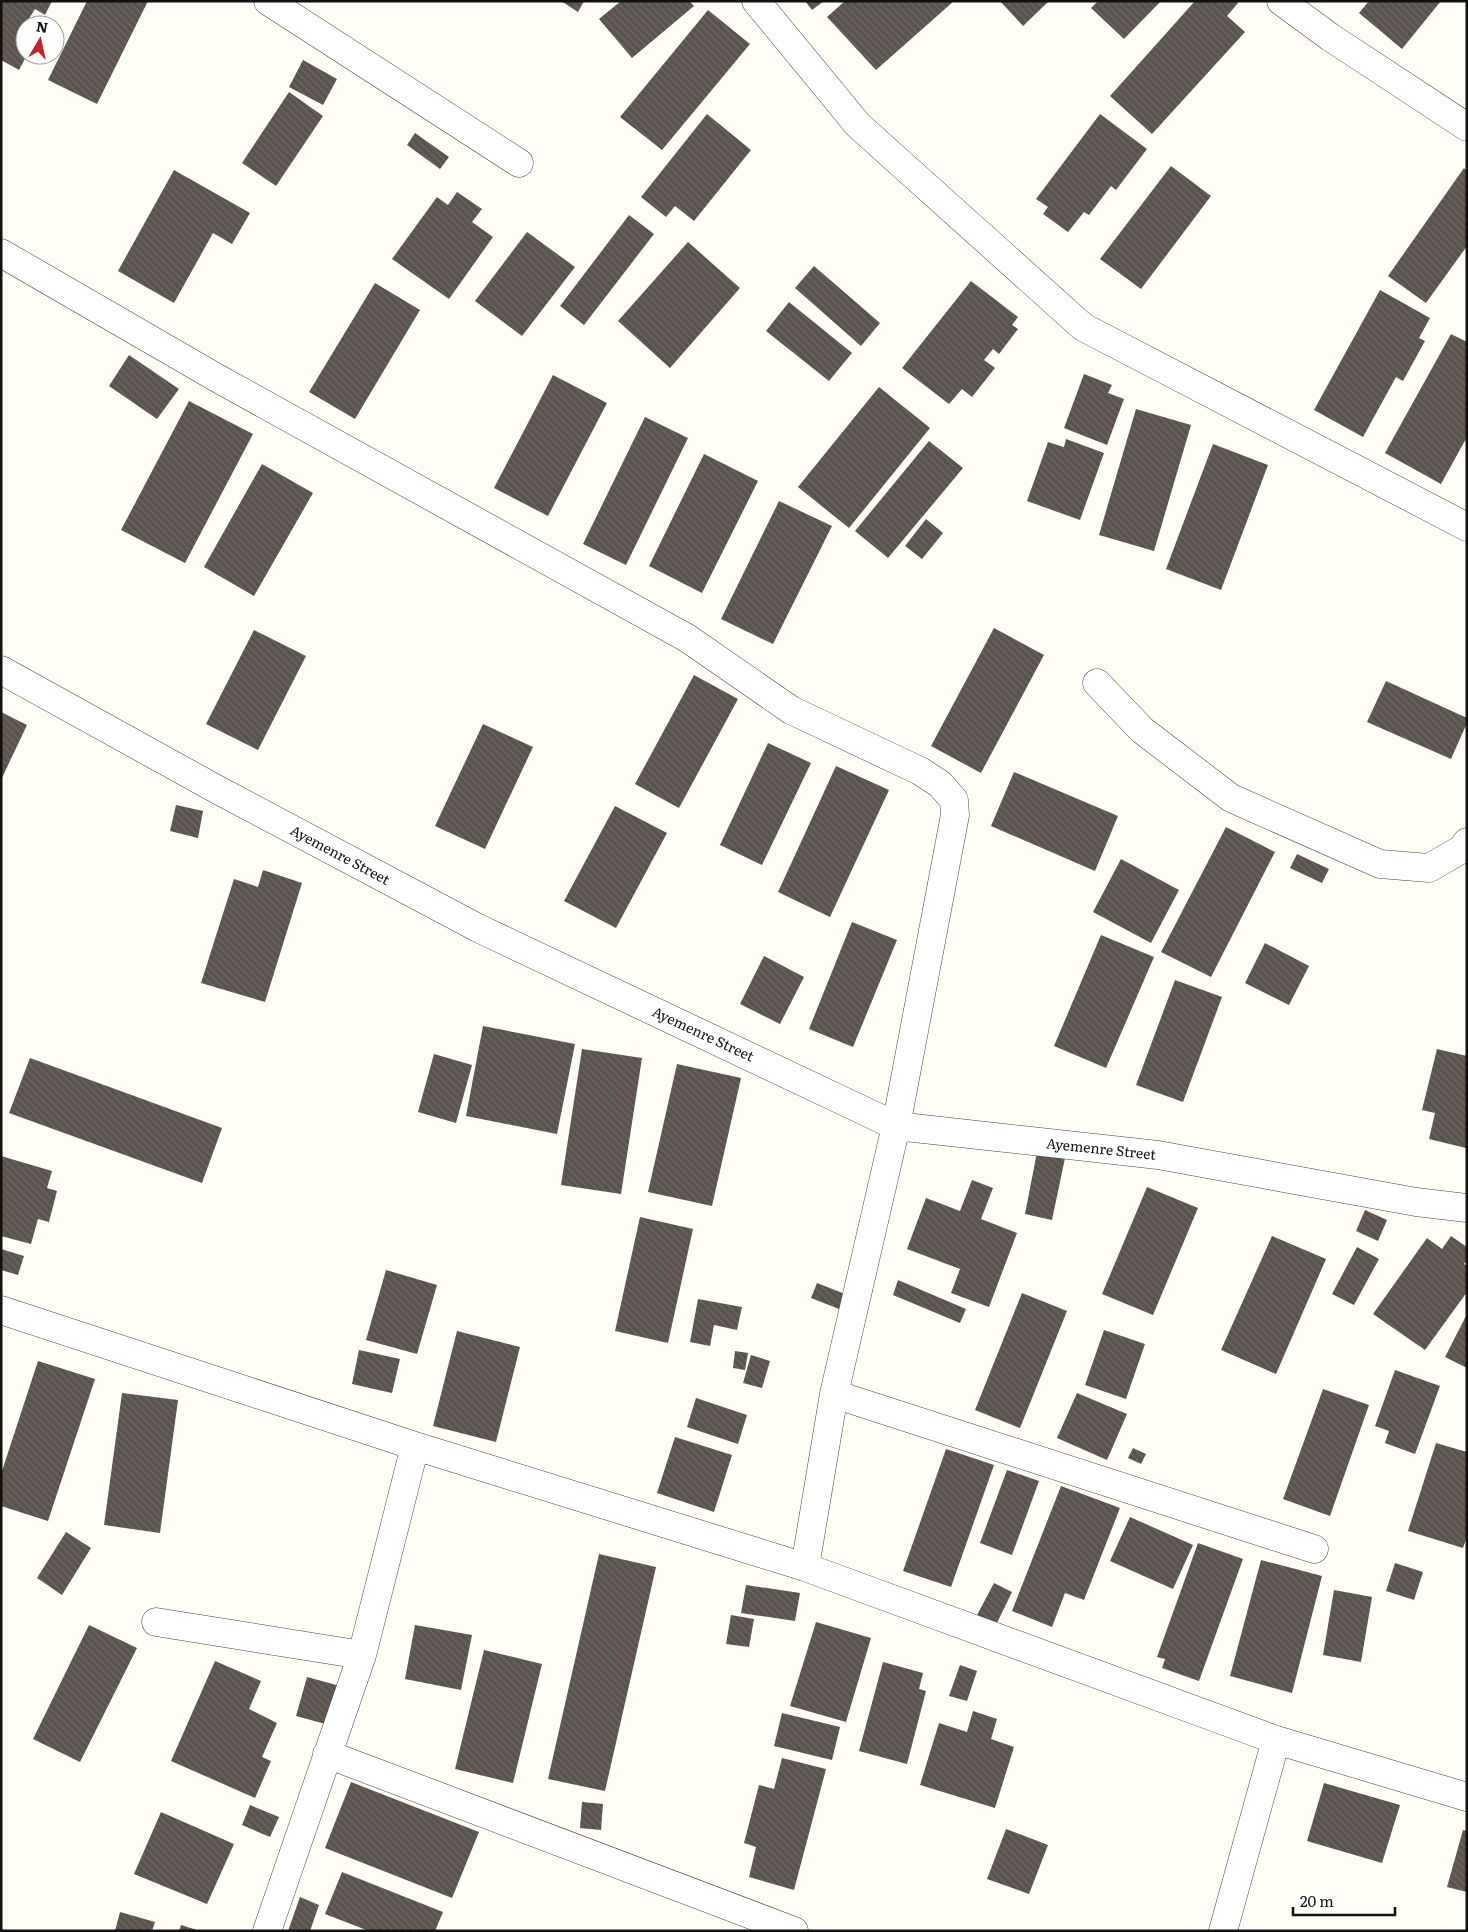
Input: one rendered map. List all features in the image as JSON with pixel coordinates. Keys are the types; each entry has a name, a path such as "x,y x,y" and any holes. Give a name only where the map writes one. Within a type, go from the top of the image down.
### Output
{"street":[{"path":"268,1 519,163"},
{"path":"756,1 858,124 1083,327 1467,527"},
{"path":"1281,1 1330,37 1467,127"},
{"path":"1,253 217,378 687,638 791,710 920,771 940,784 954,800 955,815 896,1126 834,1394 805,1567"},
{"name":"Ayemenre Street","path":"1,670 218,790 478,928 896,1126 1158,1155 1416,1202 1467,1208"},
{"path":"1097,683 1142,730 1231,798 1380,864 1429,868 1462,849 1467,842"},
{"path":"1,1310 415,1446 805,1567 1276,1740 1467,1797"},
{"path":"834,1394 1314,1549"},
{"path":"267,1931 362,1655 415,1446"},
{"path":"156,1622 362,1655"},
{"path":"1223,1931 1276,1740"},
{"path":"328,1754 794,1931"}],"building":[{"path":"1,1 52,1 45,15 35,9 31,15 15,15 15,65 22,65 19,70 1,60"},
{"path":"87,1 148,1 97,104 48,80 55,65 65,65 65,46"},
{"path":"561,1 584,1 578,12"},
{"path":"621,1 689,1 694,6 632,58 599,19"},
{"path":"805,1 824,1 812,10"},
{"path":"845,1 954,1 876,70 827,17"},
{"path":"1000,1 1049,1 1023,26"},
{"path":"1098,1 1161,1 1124,39 1091,8"},
{"path":"1195,1 1236,1 1238,3 1227,16 1245,32 1152,134 1110,96"},
{"path":"1369,1 1441,1 1402,49 1359,13"},
{"path":"708,10 750,44 662,150 620,117"},
{"path":"303,60 337,79 323,105 289,87"},
{"path":"289,92 323,116 276,186 242,163"},
{"path":"707,114 751,150 694,221 675,206 666,217 641,197"},
{"path":"1100,114 1147,149 1116,190 1111,186 1089,215 1084,212 1068,232 1043,214 1048,207 1036,199"},
{"path":"415,133 449,157 440,169 407,145"},
{"path":"1171,166 1211,196 1141,289 1100,259"},
{"path":"1464,168 1467,171 1467,246 1426,303 1388,276"},
{"path":"174,170 250,213 232,244 213,233 174,303 118,271"},
{"path":"457,192 482,209 472,222 493,237 449,299 392,259 437,197 448,205"},
{"path":"629,215 654,234 584,325 560,306"},
{"path":"527,232 575,267 522,336 475,301"},
{"path":"688,242 740,288 670,368 618,321"},
{"path":"814,266 880,323 861,346 795,288"},
{"path":"971,281 1018,317 1012,325 1018,329 999,354 993,349 984,360 995,368 972,397 962,389 949,404 902,368"},
{"path":"375,283 420,310 355,419 309,392"},
{"path":"1380,290 1430,318 1419,338 1425,341 1403,381 1396,377 1363,437 1314,410"},
{"path":"789,302 852,353 829,381 766,331"},
{"path":"1451,334 1467,342 1467,437 1441,484 1385,453"},
{"path":"129,355 179,389 157,419 109,386"},
{"path":"1084,374 1112,385 1108,393 1124,399 1107,445 1064,428"},
{"path":"553,375 607,403 548,516 494,488"},
{"path":"879,387 930,428 849,528 798,487"},
{"path":"189,401 253,434 185,563 121,530"},
{"path":"1136,409 1191,425 1154,551 1099,535"},
{"path":"645,417 688,438 626,565 583,544"},
{"path":"1066,439 1104,453 1080,520 1027,501 1048,442 1064,447"},
{"path":"929,441 963,468 888,558 855,531"},
{"path":"1213,444 1268,465 1221,590 1166,569"},
{"path":"704,454 758,481 702,593 649,566"},
{"path":"262,464 313,493 254,596 204,567"},
{"path":"779,501 832,526 773,644 721,619"},
{"path":"926,519 943,533 922,559 905,546"},
{"path":"994,628 1044,655 981,773 931,746"},
{"path":"254,630 306,656 258,750 206,724"},
{"path":"694,675 738,699 679,808 635,784"},
{"path":"1386,681 1467,718 1467,723 1451,759 1367,722"},
{"path":"1,712 27,725 1,780"},
{"path":"483,724 533,747 485,849 435,826"},
{"path":"768,743 811,763 762,865 720,845"},
{"path":"836,766 889,790 830,917 778,892"},
{"path":"1014,772 1118,816 1095,871 991,826"},
{"path":"176,805 203,811 198,838 170,831"},
{"path":"615,806 667,833 616,928 564,901"},
{"path":"1226,827 1275,852 1211,977 1161,952"},
{"path":"1297,854 1329,869 1322,883 1290,868"},
{"path":"1121,859 1179,890 1151,943 1093,912"},
{"path":"263,870 302,883 265,1002 201,983 234,879 258,887"},
{"path":"852,922 897,940 853,1047 809,1029"},
{"path":"1101,935 1154,957 1106,1068 1054,1046"},
{"path":"1265,943 1309,966 1289,1005 1245,983"},
{"path":"764,956 804,977 780,1024 740,1004"},
{"path":"1175,980 1222,997 1183,1102 1136,1085"},
{"path":"483,1026 575,1044 557,1134 466,1116"},
{"path":"582,1049 642,1058 621,1194 561,1185"},
{"path":"1437,1049 1467,1056 1466,1148 1429,1139 1435,1113 1422,1110"},
{"path":"434,1054 472,1065 456,1123 418,1112"},
{"path":"30,1058 222,1128 202,1183 9,1113"},
{"path":"677,1064 741,1078 712,1206 648,1192"},
{"path":"1037,1152 1065,1158 1052,1220 1025,1214"},
{"path":"1,1156 52,1171 47,1188 57,1191 49,1222 38,1219 31,1244 1,1236"},
{"path":"972,1180 993,1188 981,1219 1017,1233 989,1307 951,1293 960,1269 907,1249 926,1198 960,1211"},
{"path":"1147,1187 1198,1208 1153,1315 1102,1294"},
{"path":"1365,1210 1387,1220 1378,1241 1356,1231"},
{"path":"640,1217 693,1229 668,1343 615,1331"},
{"path":"1272,1236 1326,1259 1276,1374 1221,1350"},
{"path":"1451,1236 1467,1247 1467,1260 1464,1264 1467,1266 1467,1292 1425,1350 1373,1314 1427,1238 1442,1249"},
{"path":"1357,1247 1379,1259 1354,1305 1332,1294"},
{"path":"1,1249 24,1256 18,1275 1,1270"},
{"path":"386,1270 437,1285 417,1354 366,1340"},
{"path":"898,1280 966,1309 960,1323 893,1295"},
{"path":"817,1283 845,1294 839,1309 811,1298"},
{"path":"1022,1293 1067,1311 1020,1428 975,1410"},
{"path":"698,1299 742,1307 737,1330 714,1325 710,1346 690,1342"},
{"path":"1467,1314 1467,1368 1445,1357"},
{"path":"1104,1330 1145,1344 1126,1399 1085,1385"},
{"path":"457,1331 520,1347 496,1442 433,1426"},
{"path":"359,1350 400,1359 392,1393 352,1384"},
{"path":"735,1351 748,1353 745,1370 733,1368"},
{"path":"751,1355 770,1361 762,1388 743,1383"},
{"path":"38,1361 95,1379 48,1521 1,1506 1,1474"},
{"path":"1395,1370 1440,1386 1415,1454 1385,1443 1389,1431 1375,1426"},
{"path":"1323,1389 1369,1405 1330,1516 1283,1499"},
{"path":"122,1393 178,1400 160,1533 104,1525"},
{"path":"1077,1393 1127,1414 1107,1460 1057,1438"},
{"path":"696,1398 747,1415 738,1444 687,1427"},
{"path":"675,1437 732,1455 714,1512 657,1493"},
{"path":"1436,1443 1467,1452 1467,1536 1463,1548 1408,1531"},
{"path":"1133,1448 1146,1454 1141,1464 1128,1458"},
{"path":"946,1449 994,1465 951,1587 903,1571"},
{"path":"1007,1470 1039,1481 1012,1555 980,1543"},
{"path":"1061,1486 1120,1508 1084,1600 1065,1593 1052,1627 1012,1611"},
{"path":"1130,1517 1193,1545 1173,1589 1110,1561"},
{"path":"66,1532 91,1548 62,1595 37,1578"},
{"path":"1198,1543 1243,1559 1199,1681 1162,1668 1165,1659 1157,1657"},
{"path":"599,1554 656,1567 605,1791 548,1779"},
{"path":"1261,1560 1322,1576 1292,1693 1230,1676"},
{"path":"1395,1563 1423,1572 1414,1600 1386,1591"},
{"path":"994,1583 1012,1592 995,1627 976,1617"},
{"path":"746,1585 800,1593 795,1621 741,1613"},
{"path":"1334,1590 1372,1597 1361,1662 1323,1655"},
{"path":"731,1615 754,1619 749,1647 726,1644"},
{"path":"816,1622 871,1638 846,1722 790,1706"},
{"path":"89,1625 137,1648 80,1762 33,1739"},
{"path":"415,1625 472,1635 461,1690 405,1679"},
{"path":"484,1650 542,1664 513,1783 455,1769"},
{"path":"215,1661 261,1681 249,1709 277,1723 262,1757 271,1761 255,1798 171,1761"},
{"path":"883,1662 923,1673 919,1689 926,1691 907,1764 859,1751"},
{"path":"960,1665 977,1671 967,1701 949,1696"},
{"path":"307,1677 340,1686 329,1725 296,1716"},
{"path":"973,1711 997,1719 991,1739 1014,1747 995,1808 920,1785 939,1723 967,1732"},
{"path":"782,1713 840,1727 832,1760 774,1746"},
{"path":"782,1758 826,1769 794,1890 749,1877 756,1847 744,1843 759,1785 774,1789"},
{"path":"351,1782 479,1832 452,1898 325,1848"},
{"path":"1324,1783 1400,1805 1382,1863 1307,1841"},
{"path":"582,1802 603,1804 601,1830 580,1828"},
{"path":"250,1805 279,1817 270,1837 242,1825"},
{"path":"161,1812 234,1844 207,1904 134,1874"},
{"path":"1006,1829 1048,1845 1029,1894 987,1879"},
{"path":"1463,1830 1467,1831 1467,1892 1447,1887"},
{"path":"342,1872 443,1912 435,1931 369,1931 325,1914"},
{"path":"300,1897 319,1905 310,1931 288,1931"},
{"path":"120,1912 155,1922 152,1931 115,1931"},
{"path":"181,1925 197,1930 197,1931 179,1931"}]}
